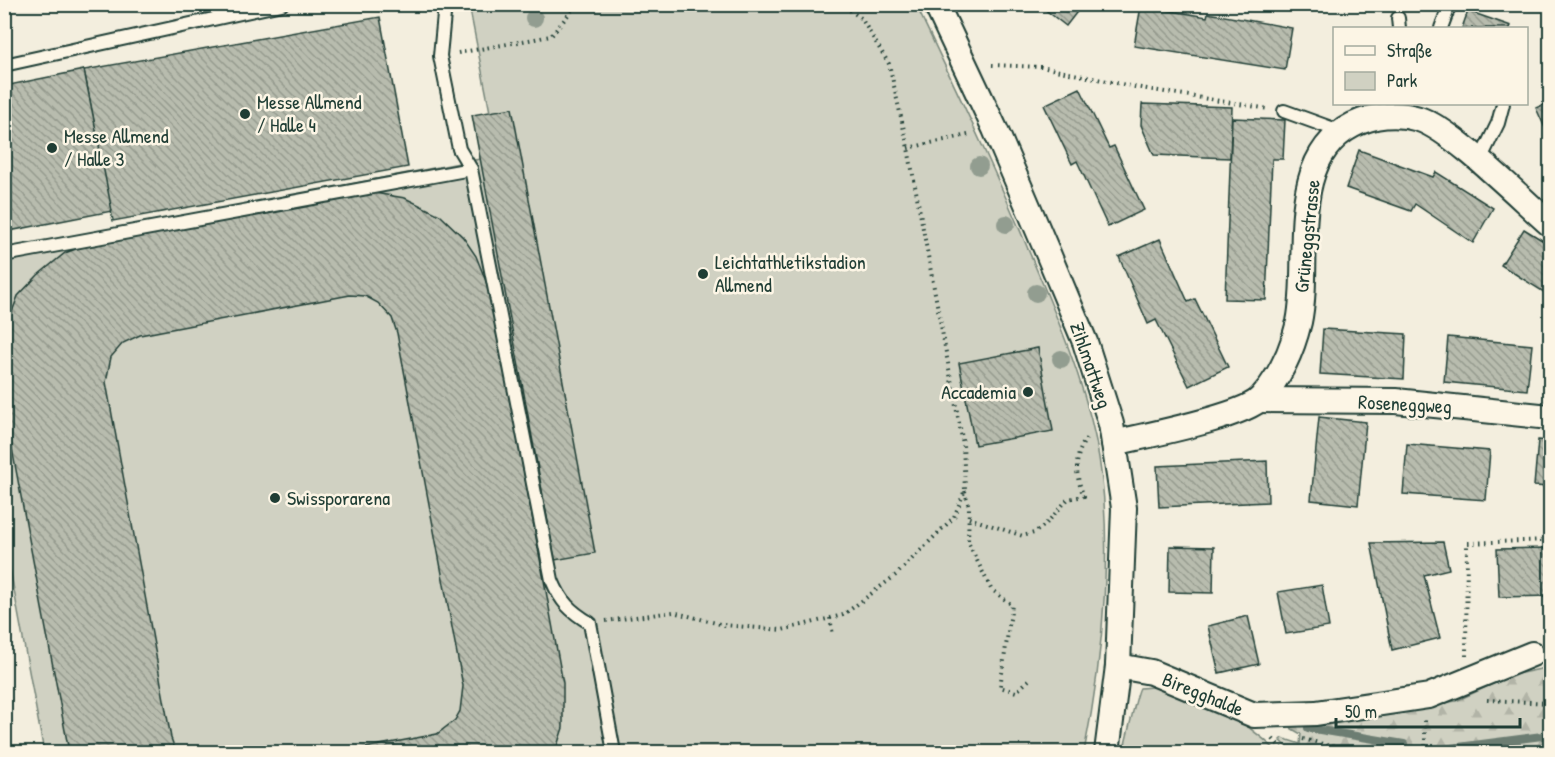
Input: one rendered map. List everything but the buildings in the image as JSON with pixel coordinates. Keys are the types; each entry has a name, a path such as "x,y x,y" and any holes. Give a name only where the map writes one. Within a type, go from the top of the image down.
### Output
{"street":[{"name":"Zihlmattweg","path":"936,4 995,129 1085,342 1112,433 1124,508 1118,666 1107,753"},
{"name":"Grüneggstrasse","path":"1112,433 1232,413 1259,400 1285,366 1299,320 1307,196 1315,167 1330,143 1342,132 1369,117 1414,111 1420,119 1450,137 1551,224"},
{"name":"Roseneggweg","path":"1259,400 1396,401 1551,417"},
{"name":"Biregghalde","path":"1118,666 1151,672 1254,715 1316,713 1429,696 1532,654"}],"lane":[{"path":"4,65 282,4"},
{"path":"445,4 440,56 459,149 471,169 552,580 567,609 590,623 614,753"},
{"path":"1441,27 1450,4"},
{"path":"1479,162 1503,105"},
{"path":"1284,111 1342,132"},
{"path":"4,255 471,169"}],"path":[{"path":"440,56 551,36 578,4"},
{"path":"841,4 861,18 889,64 908,148 963,444 964,490 969,519 968,542 991,589 1012,605 1000,687 1016,692 1030,679"},
{"path":"985,65 1041,68 1135,87 1284,111"},
{"path":"908,148 995,129"},
{"path":"969,519 1023,536 1034,533 1045,525 1068,499 1084,496 1077,480 1080,447 1095,429 1112,433"},
{"path":"590,623 672,612 724,625 782,630 843,615 896,575 954,517 964,490"},
{"path":"1467,632 1467,543 1551,540"},
{"path":"831,618 833,635"},
{"path":"1425,753 1429,696"}],"green space":[{"path":"469,5 916,5 991,164 1052,305 1091,418 1102,478 1106,556 1097,677 1084,752 44,752 5,542 4,251 480,159 490,112"},
{"path":"1550,667 1550,752 1293,752 1280,740 1282,738 1300,744 1301,734 1292,729 1290,724 1456,701 1512,675"},
{"path":"1153,687 1187,694 1220,709 1251,729 1278,752 1123,752 1140,688"}],"waterway":[{"path":"1308,728 1404,744"},
{"path":"1443,749 1550,735"}],"place":[{"name":"Messe Allmend / Halle 4","path":"245,114"},
{"name":"Messe Allmend / Halle 3","path":"52,148"},
{"name":"Leichtathletikstadion Allmend","path":"703,274"},
{"name":"Accademia","path":"1028,392"},
{"name":"Swissporarena","path":"275,498"}]}
